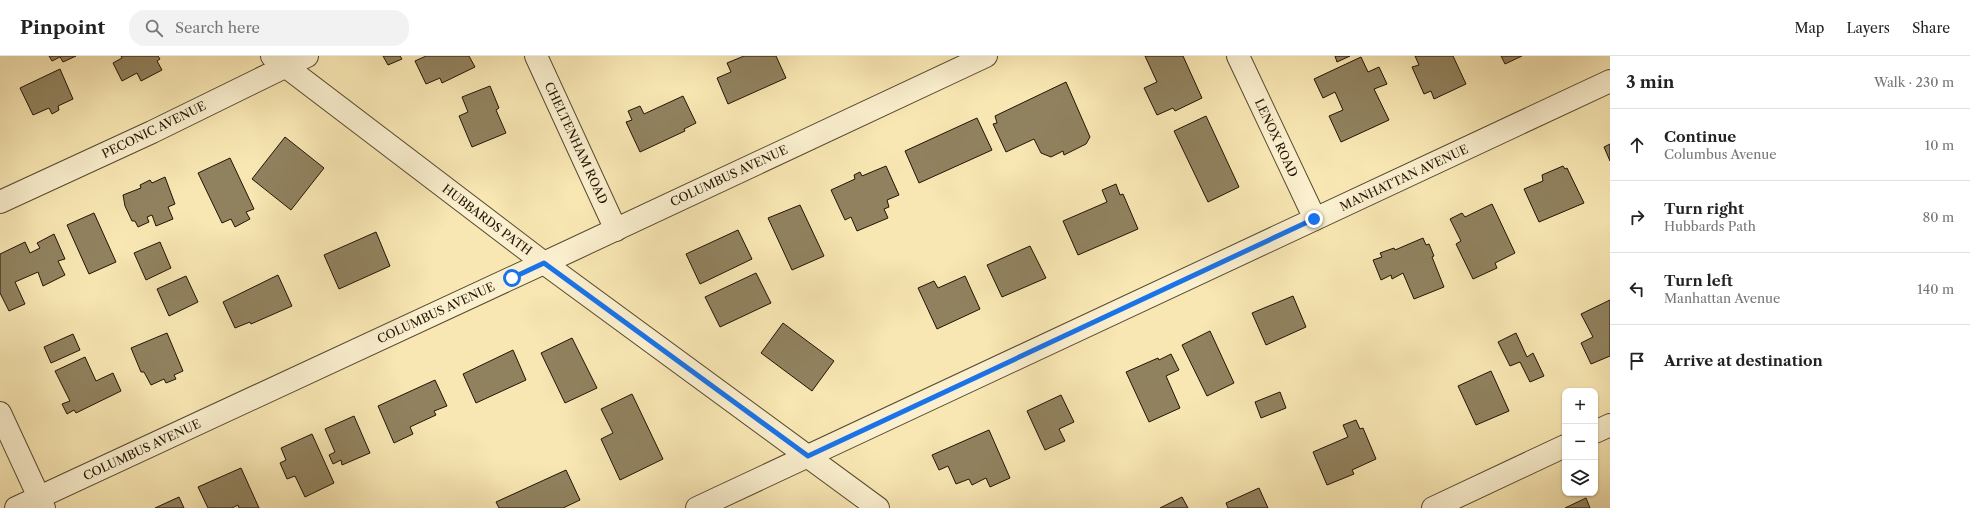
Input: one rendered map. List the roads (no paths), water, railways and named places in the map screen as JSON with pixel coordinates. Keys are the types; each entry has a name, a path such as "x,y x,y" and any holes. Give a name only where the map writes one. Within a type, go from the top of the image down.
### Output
{"street":[{"name":"PECONIC AVENUE","path":"0,202 152,132 279,61 307,56"},
{"name":"CHELTENHAM ROAD","path":"536,56 616,230"},
{"name":"COLUMBUS AVENUE","path":"16,508 42,502 544,263 986,56"},
{"name":"LENOX ROAD","path":"1238,56 1314,219"},
{"name":"HUBBARDS PATH","path":"279,61 544,263 878,508"},
{"name":"MANHATTAN AVENUE","path":"697,508 1610,81"},
{"path":"0,413 42,502"},
{"path":"1598,431 1610,425"},
{"path":"1434,508 1562,447"}]}
